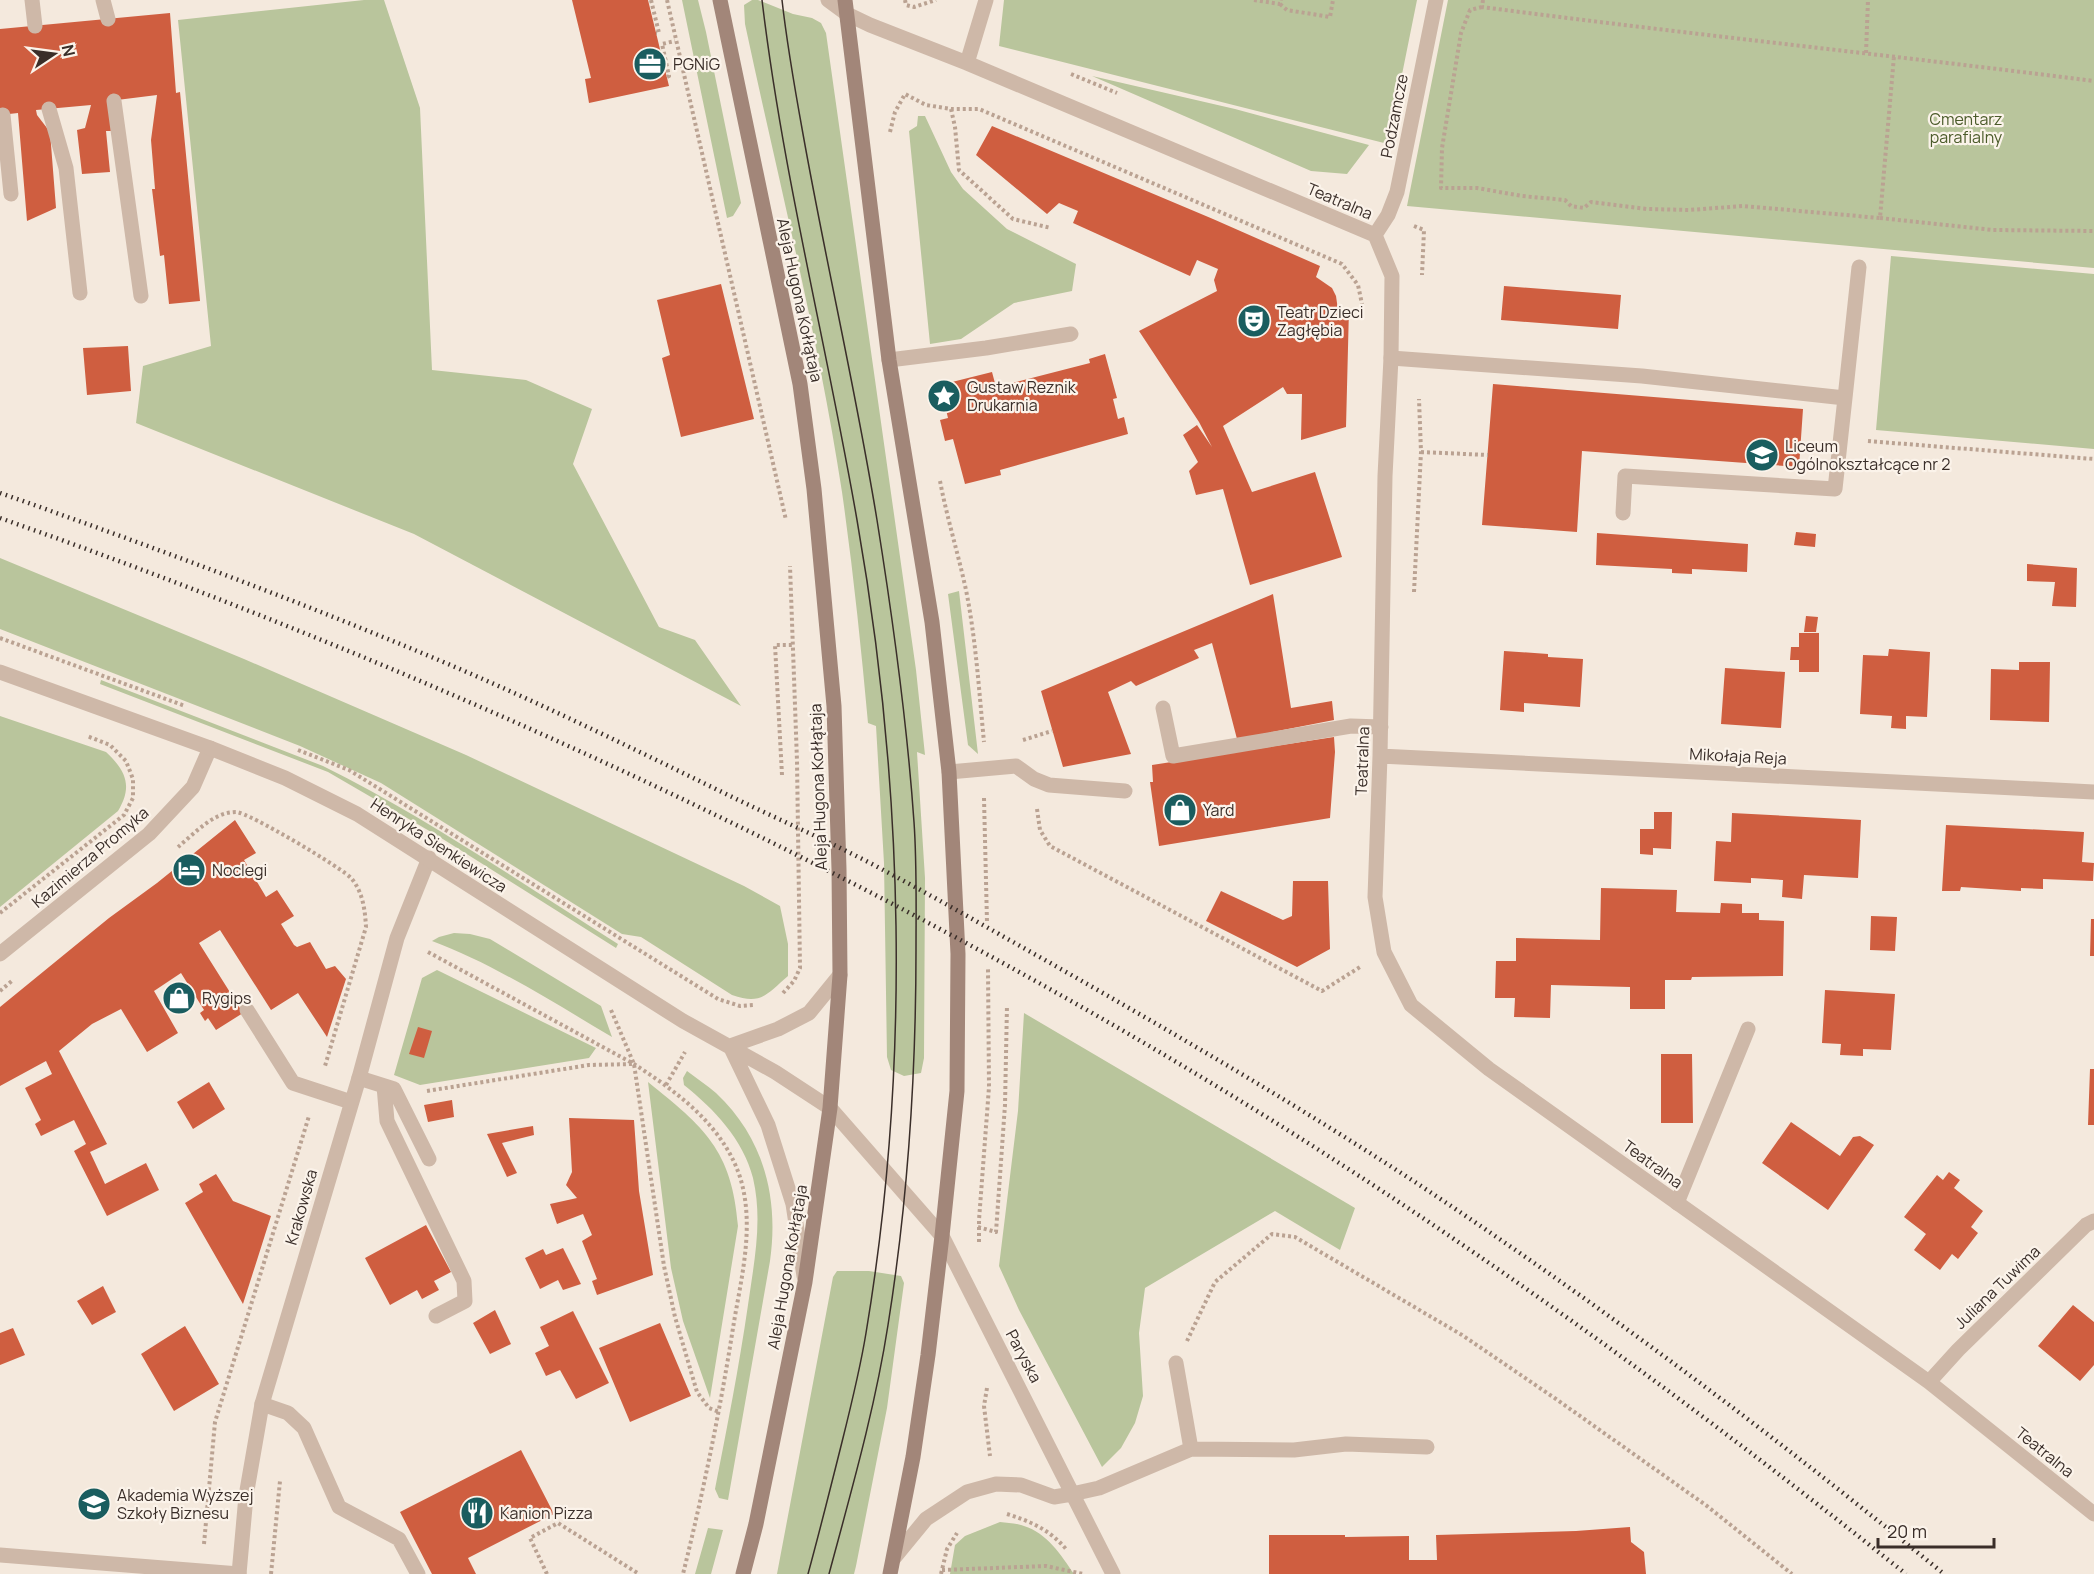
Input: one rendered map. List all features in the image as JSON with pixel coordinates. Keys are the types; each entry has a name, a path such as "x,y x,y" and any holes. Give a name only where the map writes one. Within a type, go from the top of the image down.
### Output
{"main road":[{"name":"Aleja Hugona Kołłątaja","path":"720,0 800,384 810,448 834,706 840,942 840,975 830,1108 805,1282 756,1524 743,1574"},
{"path":"846,7 889,360 932,621 949,772 958,1004 957,1091 928,1355 913,1457 890,1574"}],"street":[{"path":"32,0 35,26"},
{"path":"103,0 108,19"},
{"name":"Teatralna","path":"828,0 846,7 870,25 967,63 1375,235 1392,276 1391,358 1385,476 1381,727 1374,897 1384,952 1411,1005 1489,1069 1929,1382 2094,1514"},
{"path":"967,63 986,0"},
{"name":"Podzamcze","path":"1375,235 1388,214 1397,192 1436,0"},
{"path":"114,101 141,296"},
{"path":"49,109 66,168 80,293"},
{"path":"3,115 11,194"},
{"path":"1623,513 1625,476 1835,489 1859,267"},
{"path":"889,360 986,348 1071,334"},
{"path":"1391,358 1642,376 1845,398"},
{"name":"Henryka Sienkiewicza","path":"0,672 210,748 285,778 357,814 691,1026 730,1046 830,1108"},
{"path":"1163,708 1173,756 1351,726 1381,727"},
{"name":"Kazimierza Promyka","path":"0,954 149,834 193,787 210,748"},
{"name":"Mikołaja Reja","path":"1380,756 2094,792"},
{"path":"949,772 1016,766 1034,779 1049,784 1125,791"},
{"name":"Krakowska","path":"239,1574 246,1496 262,1404 359,1078 397,938 429,858"},
{"path":"805,1282 793,1204 768,1125 730,1046 778,1029 809,1013 840,975"},
{"path":"247,1010 293,1083 351,1102"},
{"path":"1677,1203 1748,1029"},
{"path":"359,1078 389,1088 429,1159"},
{"path":"389,1088 387,1121 464,1281 465,1301 435,1317"},
{"name":"Paryska","path":"830,1108 942,1236 1113,1574"},
{"name":"Juliana Tuwima","path":"1929,1382 1967,1341 2086,1225 2094,1221"},
{"path":"1176,1363 1191,1449"},
{"path":"262,1404 288,1413 304,1428 339,1507 399,1539 418,1574"},
{"path":"894,1558 926,1519 967,1492 996,1484 1021,1485 1054,1497 1072,1494 1099,1488 1191,1449 1294,1450 1346,1444 1427,1447"},
{"path":"0,1555 239,1574"}],"path":[{"path":"651,0 659,33 656,33"},
{"path":"667,0 787,521"},
{"path":"905,0 906,5 914,8 936,0"},
{"path":"1254,0 1280,2 1287,10 1330,17 1334,0"},
{"path":"1482,8 1483,0"},
{"path":"1866,52 1868,0"},
{"path":"2094,81 1482,8 1470,10 1461,33 1442,148 1441,188 1477,188 1522,196 1566,200 1571,206 1584,208 1591,202 1647,209 1689,210 1743,206 1993,230 2094,231"},
{"path":"667,77 669,76 662,44 675,40"},
{"path":"1881,218 1894,56"},
{"path":"890,135 895,112 905,94 926,105 951,109 979,109 1342,264 1359,285 1363,312"},
{"path":"951,109 959,170 1013,219 1051,228"},
{"path":"1388,214 1424,230 1422,277"},
{"path":"1413,598 1422,452 1418,360"},
{"path":"1841,438 2094,459"},
{"path":"1422,452 1488,455"},
{"path":"939,478 966,590 973,631 985,767 985,859"},
{"path":"780,996 799,973 801,923 790,556"},
{"path":"782,775 775,645 794,645"},
{"path":"1027,739 1052,731"},
{"path":"0,913 124,815 133,798 133,779 126,761 110,745 77,732"},
{"path":"177,848 221,814 237,812 260,820 351,877 360,892 366,927 215,1422 201,1571"},
{"path":"1050,846 1322,991 1384,952"},
{"path":"641,951 718,999 740,1006 762,1004"},
{"path":"428,952 634,1064 666,1085 697,1112 719,1136 736,1168 746,1203 744,1258 719,1412 683,1574"},
{"path":"591,963 634,1064 664,1266 675,1317 698,1392 709,1408 719,1412"},
{"path":"0,991 18,977"},
{"path":"978,1227 996,1232 1005,1105 1007,1005"},
{"path":"980,1248 978,1227 989,1087 990,1020"},
{"path":"666,1085 680,1062"},
{"path":"389,1088 415,1093 590,1065 634,1064"},
{"path":"1176,1363 1215,1282 1272,1234 1295,1237 1462,1335 1556,1398 1707,1506 1792,1574"},
{"path":"989,1379 984,1406 990,1456"},
{"path":"271,1574 277,1498"},
{"path":"1003,1513 1038,1525 1058,1540 1074,1557"},
{"path":"547,1574 530,1538 558,1523 639,1574"},
{"path":"963,1528 956,1534 947,1549 941,1572 1046,1566 1083,1574"},
{"path":"1081,1565 1089,1574"}],"green space":[{"path":"364,0 384,0 420,108 432,370 526,380 592,409 573,464 659,627 695,640 741,706 414,534 136,423 143,366 211,346 178,20"},
{"path":"682,0 698,0 706,32 741,203 733,216 727,218"},
{"path":"752,0 812,18 821,23 826,33 916,670 925,755 917,752 925,878 924,1058 921,1073 904,1076 891,1070 887,1057 884,863 876,726 868,723 846,521 821,374 745,24 744,5"},
{"path":"1004,0 1417,0 1388,144 999,46"},
{"name":"Cmentarz parafialny","path":"1448,0 2094,0 2094,268 1407,206"},
{"path":"1092,76 1235,109 1369,145 1347,174 1311,171"},
{"path":"918,116 925,116 951,172 963,189 1007,229 1076,264 1072,291 1014,303 961,339 930,344 909,131 917,126"},
{"path":"1891,256 2094,274 2094,449 1876,430"},
{"path":"0,558 244,659 466,755 744,886 780,906 788,944 788,976 763,996 750,999 732,995 641,937 622,934 381,783 300,746 0,629"},
{"path":"959,591 978,754 968,745 948,594"},
{"path":"101,680 323,766 399,807 509,874 618,944 616,948 438,836 328,772 100,684"},
{"path":"0,716 106,752 123,772 126,786 123,802 118,811 0,907"},
{"path":"454,933 490,939 601,1006 612,1037 501,972 432,941"},
{"path":"437,970 596,1048 589,1058 420,1085 394,1075 422,978"},
{"path":"1024,1013 1355,1208 1340,1250 1275,1211 1145,1288 1139,1333 1143,1396 1135,1423 1121,1448 1102,1467 1019,1310 999,1266 1018,1111"},
{"path":"687,1071 716,1093 746,1129 757,1149 770,1192 772,1238 770,1261 728,1500 719,1498 715,1489 753,1273 757,1226 756,1194 748,1164 735,1138 706,1104 684,1085 683,1078"},
{"path":"648,1082 700,1127 712,1142 722,1159 735,1200 738,1226 710,1398 683,1321 671,1268"},
{"path":"837,1271 869,1271 901,1276 904,1283 887,1408 856,1566 854,1574 777,1574 833,1277"},
{"path":"1000,1522 1021,1525 1040,1534 1053,1546 1074,1574 950,1574 955,1545 965,1536"},
{"path":"708,1528 723,1530 711,1574 695,1574"}],"building":[{"path":"572,0 648,0 669,86 589,103 585,79 591,78"},
{"path":"170,13 176,93 180,92 200,301 169,304 164,255 160,256 152,189 155,189 151,140 157,95 109,101 112,131 106,131 110,172 82,174 77,130 85,128 91,105 36,110 37,115 50,132 56,208 27,221 18,113 0,115 0,29"},
{"path":"992,126 1320,266 1316,277 1332,288 1338,310 1349,308 1346,427 1301,440 1302,394 1287,394 1283,387 1223,426 1252,492 1315,472 1342,557 1250,585 1223,489 1196,495 1189,471 1198,462 1183,435 1197,425 1212,447 1199,422 1139,331 1217,291 1214,280 1218,269 1197,260 1190,276 1073,223 1078,211 1059,203 1047,214 976,155"},
{"path":"721,284 754,419 681,437 662,358 670,355 657,300"},
{"path":"1504,286 1621,295 1618,329 1501,320"},
{"path":"128,346 131,391 87,395 83,348"},
{"path":"1105,354 1117,398 1113,399 1118,419 1124,417 1128,434 1000,470 1001,475 965,484 953,439 945,441 940,420 948,418 940,385 992,372 996,387 1090,363 1089,359"},
{"path":"1493,384 1803,409 1799,467 1582,451 1577,532 1482,525"},
{"path":"1796,532 1816,534 1815,547 1794,545"},
{"path":"1597,533 1748,544 1747,572 1692,569 1692,574 1672,573 1672,569 1596,565"},
{"path":"2027,564 2077,568 2076,607 2052,606 2055,582 2027,581"},
{"path":"1273,594 1291,708 1332,701 1334,720 1237,739 1212,643 1194,650 1199,658 1136,686 1131,681 1108,692 1131,754 1063,767 1041,691"},
{"path":"1806,616 1818,617 1816,632 1804,632"},
{"path":"1799,633 1819,633 1819,672 1799,672 1799,660 1790,660 1791,647 1799,647"},
{"path":"1889,649 1930,652 1927,717 1906,716 1906,729 1891,728 1892,716 1860,714 1863,655 1888,656"},
{"path":"1504,651 1583,659 1580,707 1524,703 1524,712 1500,710"},
{"path":"2019,662 2050,662 2049,722 1990,720 1991,669 2019,670"},
{"path":"1725,668 1785,672 1781,728 1721,724"},
{"path":"1334,737 1330,818 1159,846 1150,782 1153,782 1152,765"},
{"path":"1654,812 1672,812 1671,849 1653,848 1653,855 1640,854 1640,829 1654,829"},
{"path":"1732,813 1861,820 1858,878 1804,875 1802,899 1782,897 1783,880 1751,878 1751,883 1714,881 1716,841 1731,842"},
{"path":"235,820 256,853 244,860 266,897 277,890 294,916 281,924 294,945 297,947 310,942 326,969 335,966 346,979 327,1037 298,993 271,1010 220,930 199,943 243,1013 216,1030 208,1018 205,1021 200,1013 204,1010 181,973 154,991 178,1033 147,1052 121,1009 92,1024 59,1051 107,1144 90,1152 105,1184 146,1163 159,1190 107,1216 74,1151 86,1144 74,1120 41,1136 35,1124 41,1120 25,1088 52,1074 46,1061 0,1086 0,1007"},
{"path":"1946,825 2084,832 2082,862 2094,863 2093,881 2043,879 2043,889 2021,888 2021,891 1961,887 1960,891 1942,891"},
{"path":"1293,881 1328,881 1330,949 1297,967 1206,921 1221,891 1283,920 1292,916"},
{"path":"1601,888 1677,890 1676,912 1720,913 1721,903 1742,904 1742,913 1759,913 1759,920 1784,921 1783,976 1692,977 1691,980 1665,980 1665,1009 1630,1009 1630,987 1551,985 1550,1018 1514,1017 1515,998 1495,998 1496,961 1516,961 1516,938 1600,940"},
{"path":"1871,916 1897,917 1895,951 1870,950"},
{"path":"2091,919 2094,919 2094,956 2090,956"},
{"path":"1825,990 1895,994 1891,1050 1863,1049 1863,1056 1840,1055 1841,1044 1822,1043"},
{"path":"418,1027 432,1031 424,1058 409,1054"},
{"path":"1661,1054 1692,1054 1693,1123 1661,1123"},
{"path":"2090,1069 2094,1069 2094,1125 2088,1125"},
{"path":"209,1082 225,1109 193,1129 177,1102"},
{"path":"452,1100 454,1117 428,1122 424,1105"},
{"path":"569,1118 634,1120 639,1191 653,1275 597,1295 592,1281 597,1279 582,1241 592,1235 583,1214 557,1224 550,1204 577,1198 566,1185 572,1172"},
{"path":"1791,1122 1840,1156 1853,1137 1860,1136 1874,1145 1828,1210 1762,1163"},
{"path":"533,1126 534,1135 502,1143 517,1173 507,1177 487,1134"},
{"path":"1949,1172 1960,1180 1954,1188 1983,1211 1971,1227 1978,1233 1958,1259 1952,1254 1940,1270 1914,1250 1926,1234 1904,1217 1937,1175 1943,1180"},
{"path":"216,1174 233,1201 271,1216 243,1304 185,1203 203,1192 199,1184"},
{"path":"426,1225 451,1272 434,1281 439,1290 422,1299 417,1290 390,1305 365,1258"},
{"path":"563,1248 581,1284 563,1290 558,1280 540,1289 525,1258 543,1249 546,1255"},
{"path":"103,1286 116,1312 92,1325 77,1301"},
{"path":"2073,1305 2094,1322 2094,1365 2080,1381 2038,1346"},
{"path":"495,1310 511,1344 490,1354 473,1323"},
{"path":"573,1311 609,1383 576,1399 560,1370 546,1376 535,1353 549,1346 540,1327"},
{"path":"660,1323 691,1396 630,1422 599,1348"},
{"path":"185,1326 219,1384 174,1411 141,1354"},
{"path":"13,1328 25,1355 0,1365 0,1333"},
{"name":"Kanion Pizza","path":"521,1450 554,1514 468,1558 476,1574 432,1574 400,1512"},
{"path":"1630,1527 1631,1542 1644,1552 1646,1574 1269,1574 1269,1535 1409,1536 1409,1560 1437,1560 1436,1535"}],"tram line":[{"path":"762,0 781,131 845,455 873,621 885,722 896,926 895,1028 890,1130 880,1232 858,1374 808,1574"},
{"path":"782,0 800,117 860,423 883,558 903,708 916,854 914,1044 901,1231 888,1325 876,1388 829,1574"}],"railway":[{"path":"0,493 277,595 477,677 833,844 935,898 1235,1070 1421,1186 1622,1325 1817,1472 1944,1574"},
{"path":"0,518 293,629 582,752 864,889 1002,963 1139,1040 1239,1100 1436,1227 1532,1293 1721,1430 1906,1574"}],"place":[{"name":"PGNiG","path":"650,64"},
{"name":"Teatr Dzieci Zagłębia","path":"1254,321"},
{"name":"Gustaw Reznik Drukarnia","path":"944,396"},
{"name":"Liceum Ogólnokształcące nr 2","path":"1762,455"},
{"name":"Yard","path":"1180,810"},
{"name":"Noclegi","path":"189,870"},
{"name":"Rygips","path":"179,998"},
{"name":"Akademia Wyższej Szkoły Biznesu","path":"94,1504"},
{"name":"Kanion Pizza","path":"477,1513"}]}
